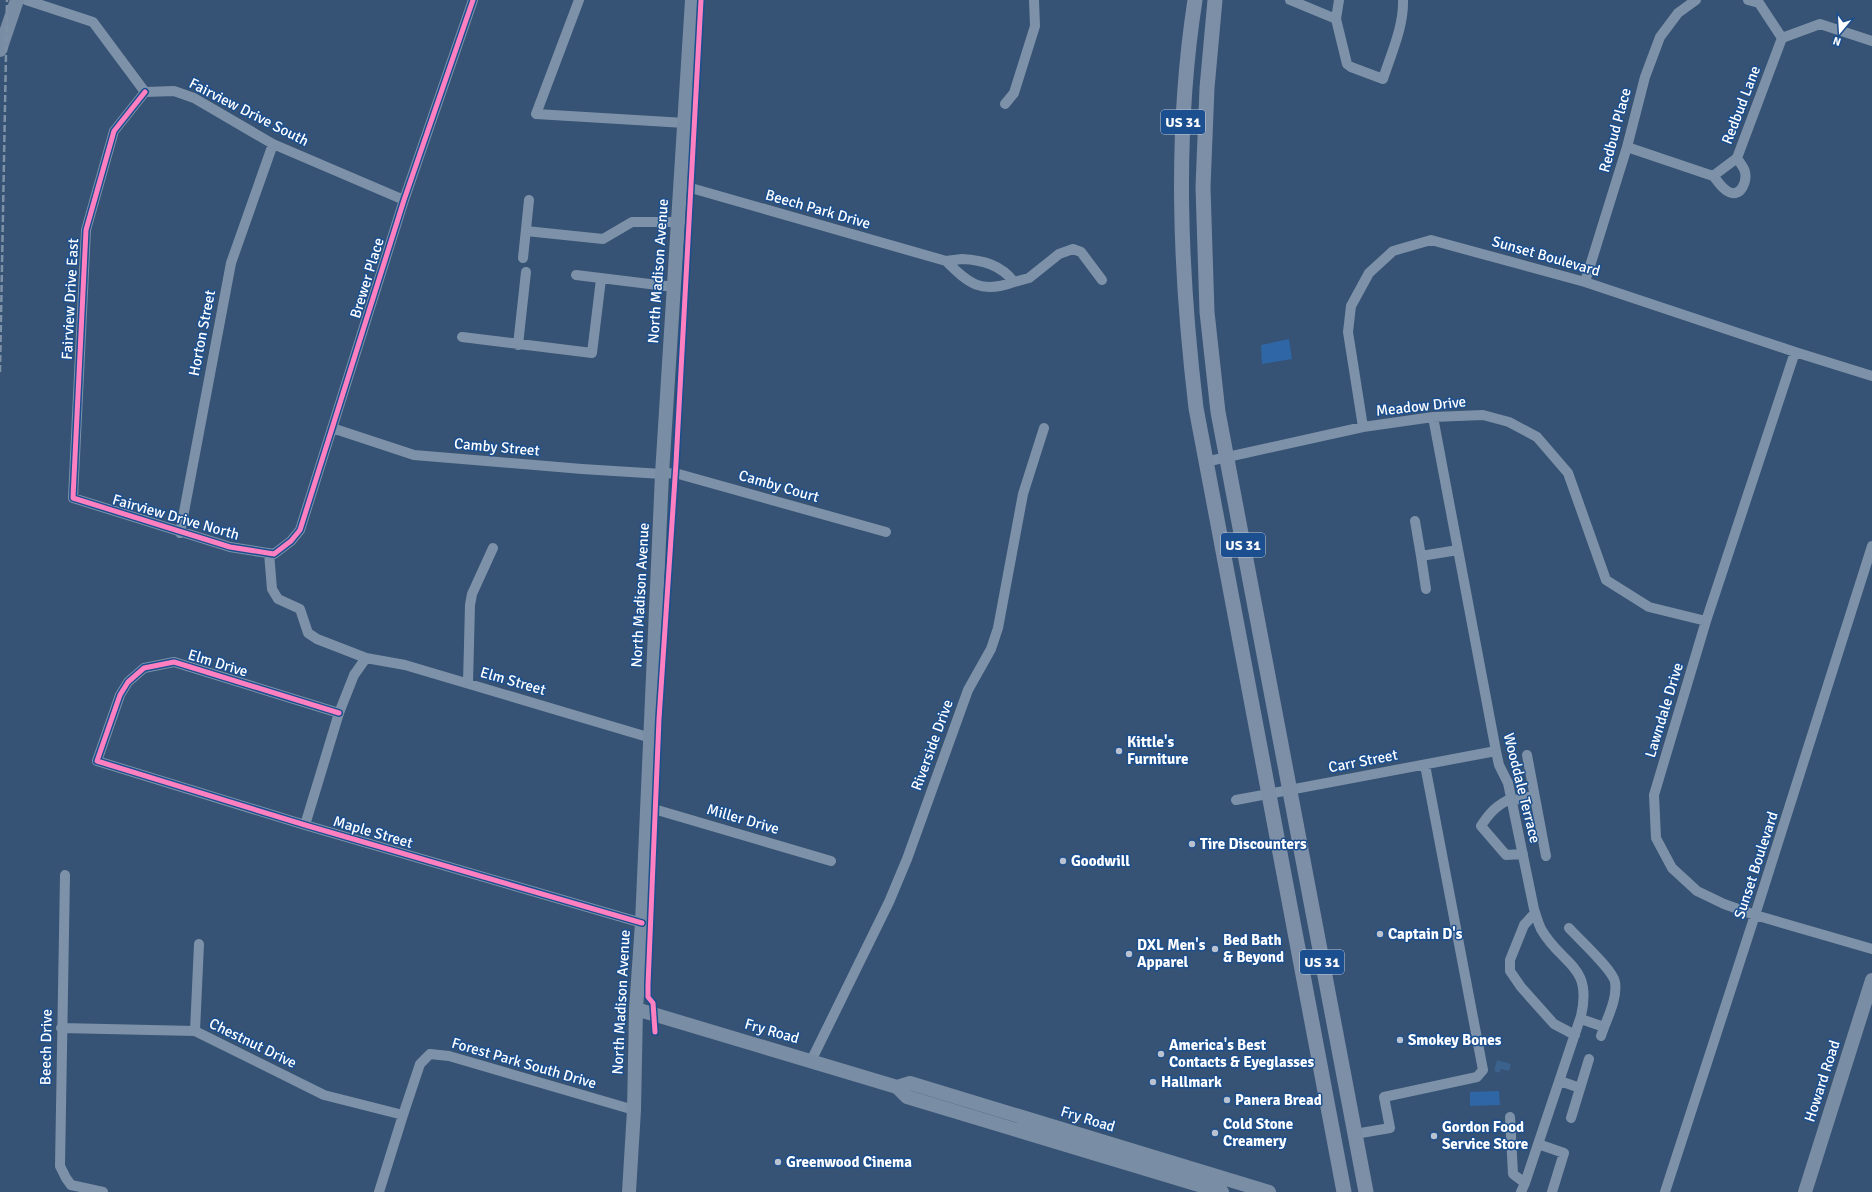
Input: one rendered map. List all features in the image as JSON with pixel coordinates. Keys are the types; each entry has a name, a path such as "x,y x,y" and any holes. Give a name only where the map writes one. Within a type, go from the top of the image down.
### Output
{"main road":[{"path":"0,50 17,0"},
{"name":"North Madison Avenue","path":"629,1192 634,1110 636,1009 642,923 651,738 662,474 674,287 680,222 692,0"},
{"name":"US 31","path":"1194,0 1183,123 1182,245 1186,308 1196,408 1344,1192"},
{"name":"US 31","path":"1215,0 1203,158 1206,298 1218,412 1366,1192"},
{"name":"Howard Road","path":"1805,1192 1872,980"},
{"name":"Fry Road","path":"636,1009 897,1087 907,1096 1222,1192"},
{"name":"Fry Road","path":"897,1087 910,1083 1269,1192"}],"street":[{"path":"26,0 93,22 145,92"},
{"name":"Brewer Place","path":"271,554 291,541 300,530 404,200 472,0"},
{"path":"579,0 536,114 685,123"},
{"path":"1005,104 1014,93 1035,26 1034,0"},
{"path":"1290,0 1336,19"},
{"path":"1339,0 1336,19 1347,64 1352,68 1383,79 1401,22 1403,12 1402,0"},
{"name":"Redbud Place","path":"1585,282 1627,147 1645,76 1660,37 1678,13 1696,0"},
{"path":"1748,0 1759,3 1782,38 1820,24 1872,41"},
{"name":"Redbud Lane","path":"1713,176 1737,158 1782,38"},
{"name":"Fairview Drive South","path":"145,92 174,92 194,98 273,144 404,200"},
{"name":"Fairview Drive East","path":"73,498 86,230 114,131 145,92"},
{"name":"Horton Street","path":"180,533 231,263 273,144"},
{"path":"1627,147 1713,176 1729,192 1734,193 1741,190 1744,184 1745,172 1737,158"},
{"name":"Beech Park Drive","path":"681,187 691,188 946,261 962,259 979,260 996,266 1014,282"},
{"path":"523,258 529,200"},
{"path":"526,231 603,239 632,222 680,222"},
{"name":"Sunset Boulevard","path":"1363,427 1348,332 1351,306 1369,273 1393,251 1432,240 1585,282 1872,376"},
{"name":"Beech Park Drive","path":"946,261 963,278 981,287 1029,278 1059,254 1073,249 1081,252 1102,280"},
{"path":"518,345 526,272"},
{"path":"576,275 674,287"},
{"path":"462,337 592,353 601,278"},
{"name":"Lawndale Drive","path":"1796,352 1706,622 1654,795 1656,838 1672,868 1697,891 1724,904 1756,915 1872,949"},
{"name":"Meadow Drive","path":"1205,462 1363,427 1433,417 1483,415 1509,422 1537,437 1568,473 1606,580 1649,607 1706,622"},
{"name":"Wooddale Terrace","path":"1433,417 1496,751 1499,765 1508,783 1512,799 1535,914 1540,929 1551,943 1575,967 1583,983 1584,1003 1580,1019 1523,1187"},
{"name":"Camby Street","path":"332,428 414,454 582,469 662,474"},
{"name":"Riverside Drive","path":"811,1061 889,902 907,859 968,690 991,649 996,636 1023,494 1044,428"},
{"name":"Camby Court","path":"662,474 675,473 886,532"},
{"name":"Fairview Drive North","path":"73,498 180,533 230,547 271,554"},
{"path":"1415,521 1426,589"},
{"name":"Sunset Boulevard","path":"1665,1192 1756,915 1872,546"},
{"path":"468,683 470,605 472,594 492,548"},
{"path":"1421,556 1458,550"},
{"name":"Elm Street","path":"271,554 272,589 278,599 300,609 308,633 317,639 366,658 405,665 651,738"},
{"path":"305,824 339,713 354,675 366,658"},
{"name":"Elm Drive","path":"98,761 120,695 128,682 144,668 174,662 339,713"},
{"name":"Carr Street","path":"1236,800 1496,751"},
{"path":"1526,754 1546,856"},
{"name":"Maple Street","path":"98,761 305,824 642,923"},
{"path":"1354,1134 1390,1128 1384,1097 1477,1077 1483,1070 1424,765"},
{"path":"1523,854 1506,855 1481,826 1498,804 1512,799 1534,795"},
{"name":"Miller Drive","path":"647,807 831,861"},
{"name":"Beech Drive","path":"65,875 61,1028 60,1166 71,1185 103,1192"},
{"path":"1535,914 1524,925 1510,960 1510,971 1521,987 1554,1024 1575,1035"},
{"path":"1569,928 1608,970 1615,982 1615,996 1602,1032 1580,1019"},
{"path":"195,1031 199,944"},
{"name":"Chestnut Drive","path":"61,1028 195,1031 324,1095 403,1115"},
{"name":"Forest Park South Drive","path":"403,1115 420,1064 430,1054 449,1056 634,1110"},
{"path":"1571,1118 1589,1060"},
{"path":"1560,1081 1580,1088"},
{"path":"379,1192 403,1115"},
{"path":"1510,1117 1513,1174 1523,1187"},
{"path":"1538,1144 1564,1153 1552,1192"}],"shaded area":[{"path":"1289,339 1292,359 1262,364 1261,345"},
{"path":"1497,1060 1511,1064 1509,1071 1501,1069 1499,1073 1494,1071"},
{"path":"1499,1091 1500,1105 1470,1106 1470,1092"}],"railway":[{"path":"0,372 7,0"}],"cycle path":[{"path":"145,92 114,131 86,230 73,498 230,547 274,554 291,541 300,530 404,200 473,0"},
{"path":"655,1032 653,1003 648,997 648,985 659,719 676,463 701,0"},
{"path":"339,713 174,662 144,668 128,682 120,695 97,761 305,825 642,923"}],"place":[{"name":"Kittle's Furniture","path":"1119,751"},
{"name":"Tire Discounters","path":"1192,844"},
{"name":"Goodwill","path":"1063,861"},
{"name":"Captain D's","path":"1380,934"},
{"name":"Bed Bath & Beyond","path":"1215,949"},
{"name":"DXL Men's Apparel","path":"1129,954"},
{"name":"Smokey Bones","path":"1400,1040"},
{"name":"America's Best Contacts & Eyeglasses","path":"1161,1054"},
{"name":"Hallmark","path":"1153,1082"},
{"name":"Panera Bread","path":"1227,1100"},
{"name":"Cold Stone Creamery","path":"1215,1133"},
{"name":"Gordon Food Service Store","path":"1434,1136"},
{"name":"Greenwood Cinema","path":"778,1162"}]}
